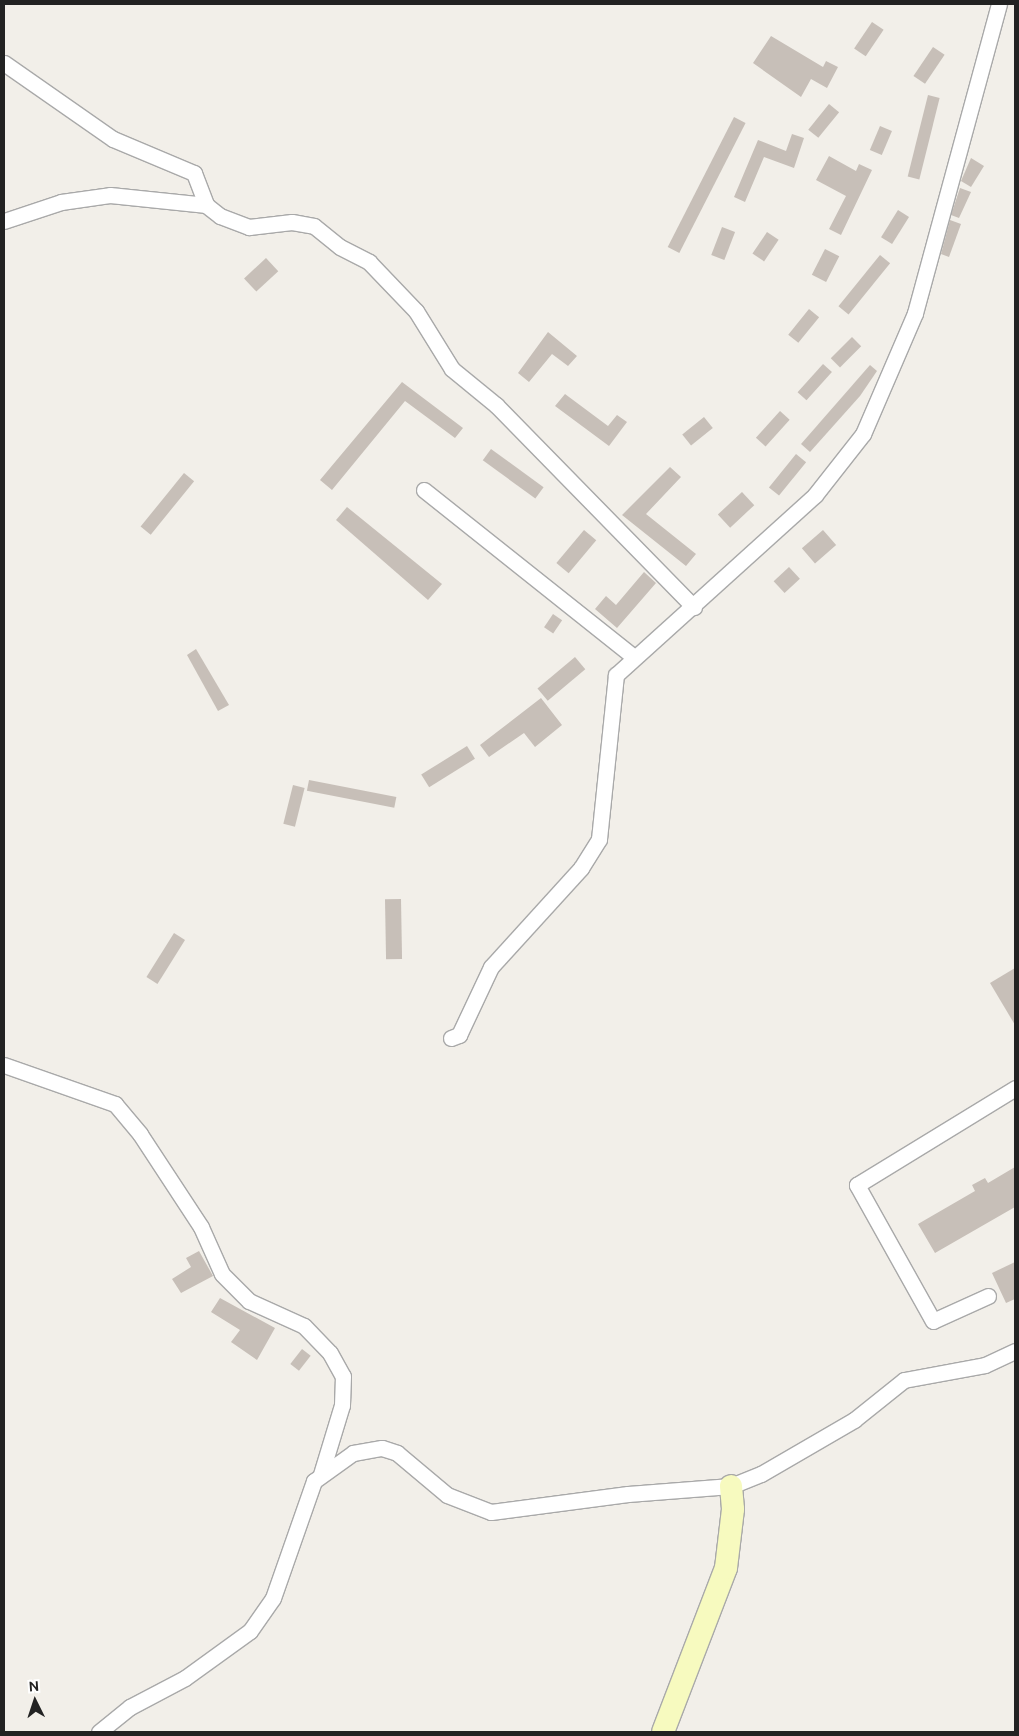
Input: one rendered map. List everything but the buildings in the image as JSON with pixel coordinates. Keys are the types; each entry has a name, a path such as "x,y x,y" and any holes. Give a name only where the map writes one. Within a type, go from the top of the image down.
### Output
{"street":[{"path":"451,1038 459,1034 491,967 595,846 609,764 613,691 616,675 634,657 694,607 815,496 863,434 885,393 915,313 999,4"},
{"path":"4,63 113,139 194,173 206,205 220,216 249,227 292,222 314,226 386,276 416,311 452,369 496,405 694,607"},
{"path":"4,221 62,202 110,195 206,205"},
{"path":"424,490 634,657"},
{"path":"4,1065 115,1104 140,1134 201,1227 222,1274 249,1301 304,1326 330,1353 343,1376 342,1406 321,1474 308,1492 288,1561 262,1616 199,1668 130,1706 99,1732"},
{"path":"988,1296 933,1321 857,1185 1015,1088"},
{"path":"321,1474 354,1453 382,1448 409,1460 460,1503 491,1512 731,1486 761,1474 854,1420 904,1380 985,1366 1015,1351"},
{"path":"663,1732 726,1568 733,1509 731,1486"}]}
